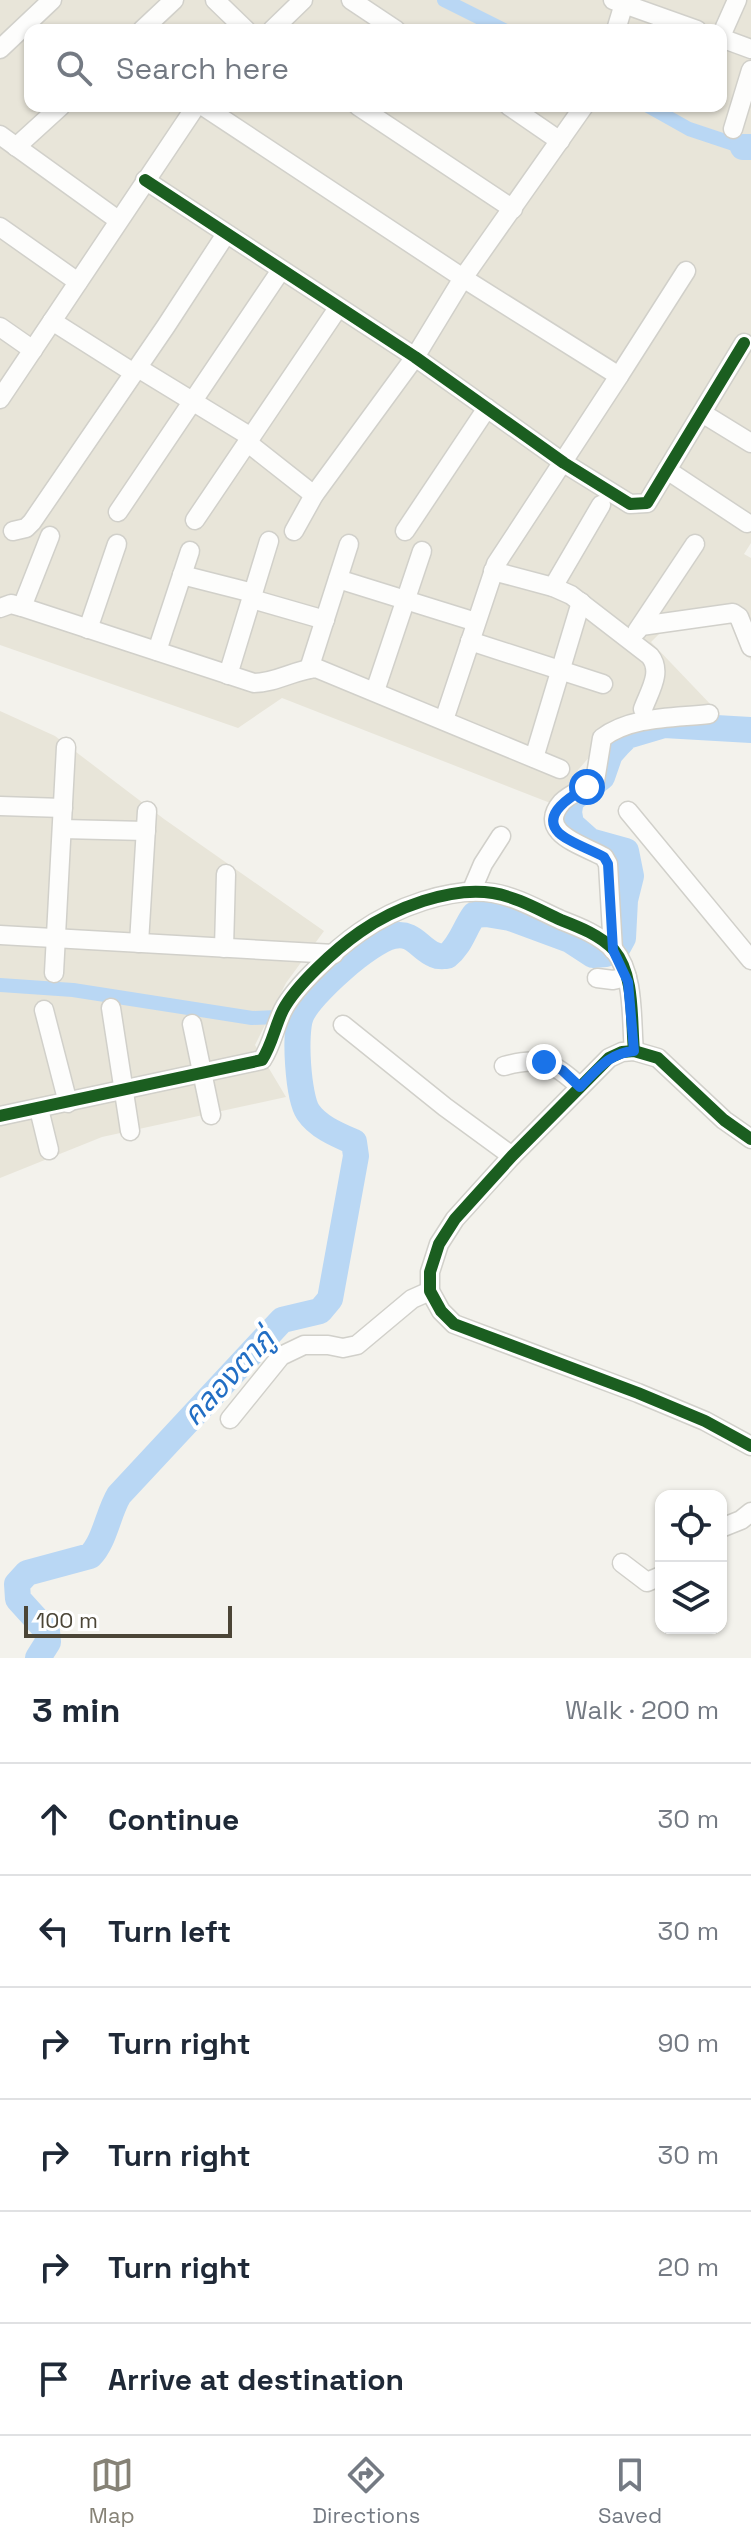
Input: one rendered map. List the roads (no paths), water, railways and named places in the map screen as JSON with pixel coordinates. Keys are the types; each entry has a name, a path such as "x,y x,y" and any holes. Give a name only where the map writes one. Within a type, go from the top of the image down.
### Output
{"street":[{"path":"4,37 52,0"},
{"path":"148,24 174,0"},
{"path":"215,0 240,24"},
{"path":"278,24 303,0"},
{"path":"351,0 387,24"},
{"path":"727,24 737,0"},
{"path":"617,24 620,1 681,24"},
{"path":"727,39 751,49"},
{"path":"733,129 751,70"},
{"path":"16,147 54,112"},
{"path":"0,399 192,112"},
{"path":"212,112 463,278 619,376"},
{"path":"372,112 513,209"},
{"path":"518,112 560,141"},
{"path":"294,531 314,495 415,357 463,278 580,112"},
{"path":"0,135 118,220"},
{"path":"145,180 415,357 564,463 630,504 647,503 702,413 744,356"},
{"path":"0,227 78,282"},
{"path":"13,531 26,528 32,522 226,234"},
{"path":"118,512 281,270"},
{"path":"444,720 493,571 686,271"},
{"path":"195,520 338,308"},
{"path":"52,321 193,402 249,440 314,495"},
{"path":"0,327 33,350"},
{"path":"405,531 487,408"},
{"path":"702,413 751,443"},
{"path":"667,470 747,523"},
{"path":"553,587 601,505"},
{"path":"22,607 50,536"},
{"path":"228,675 269,541"},
{"path":"88,629 117,544"},
{"path":"309,669 349,544"},
{"path":"636,633 695,544"},
{"path":"157,651 190,551"},
{"path":"375,691 422,551"},
{"path":"493,571 553,587 636,633 655,663 657,672 643,709"},
{"path":"182,575 325,620"},
{"path":"338,579 476,622"},
{"path":"534,758 581,602"},
{"path":"0,608 11,604 22,607 254,683 266,683 302,669 316,668 560,769"},
{"path":"636,633 733,613 739,617 750,638"},
{"path":"470,641 603,684"},
{"path":"634,1051 627,977 613,950 608,864 604,857 558,833 554,824 556,812 564,800 595,781 602,738 610,732 638,721 709,714"},
{"path":"54,973 66,747"},
{"path":"0,806 63,808"},
{"path":"139,943 147,811"},
{"path":"628,811 751,960"},
{"path":"62,829 146,831"},
{"path":"471,892 483,864 501,836"},
{"path":"224,948 226,874"},
{"path":"0,1116 262,1060 285,1005 322,964 362,930 415,903 461,892 493,893 588,931 613,950"},
{"path":"0,935 334,954"},
{"path":"597,978 613,980 627,977"},
{"path":"111,1008 130,1131"},
{"path":"44,1010 68,1103"},
{"path":"192,1024 211,1115"},
{"path":"343,1025 512,1156"},
{"path":"750,1440 638,1393 454,1324 441,1311 430,1291 430,1272 439,1244 455,1219 609,1058 622,1052 634,1051 658,1058 724,1120 751,1139"},
{"path":"504,1066 531,1060 544,1062 562,1070 580,1087"},
{"path":"39,1109 49,1150"},
{"path":"230,1419 281,1356 304,1345 343,1348 357,1345 412,1299 430,1291"},
{"path":"727,1526 751,1512"},
{"path":"622,1563 647,1582 655,1579"}],"waterway":[{"path":"444,0 492,24"},
{"path":"659,112 689,129 743,147"},
{"path":"743,147 751,147"},
{"name":"คลองตาภู่","path":"38,1658 48,1642 47,1631 18,1599 17,1584 27,1573 90,1556 99,1543 119,1495 282,1320 320,1311 330,1299 356,1156 354,1142 317,1122 305,1104 300,1080 298,1036 301,1016 307,1006 328,982 356,958 393,936 406,936 435,955 447,956 474,915 510,918 570,940 593,955 617,949 623,938 625,900 631,876 626,851 590,841 571,824 571,800 602,777 610,754 627,736 664,725 751,730"},
{"path":"0,985 73,990 252,1018 301,1016"}]}
